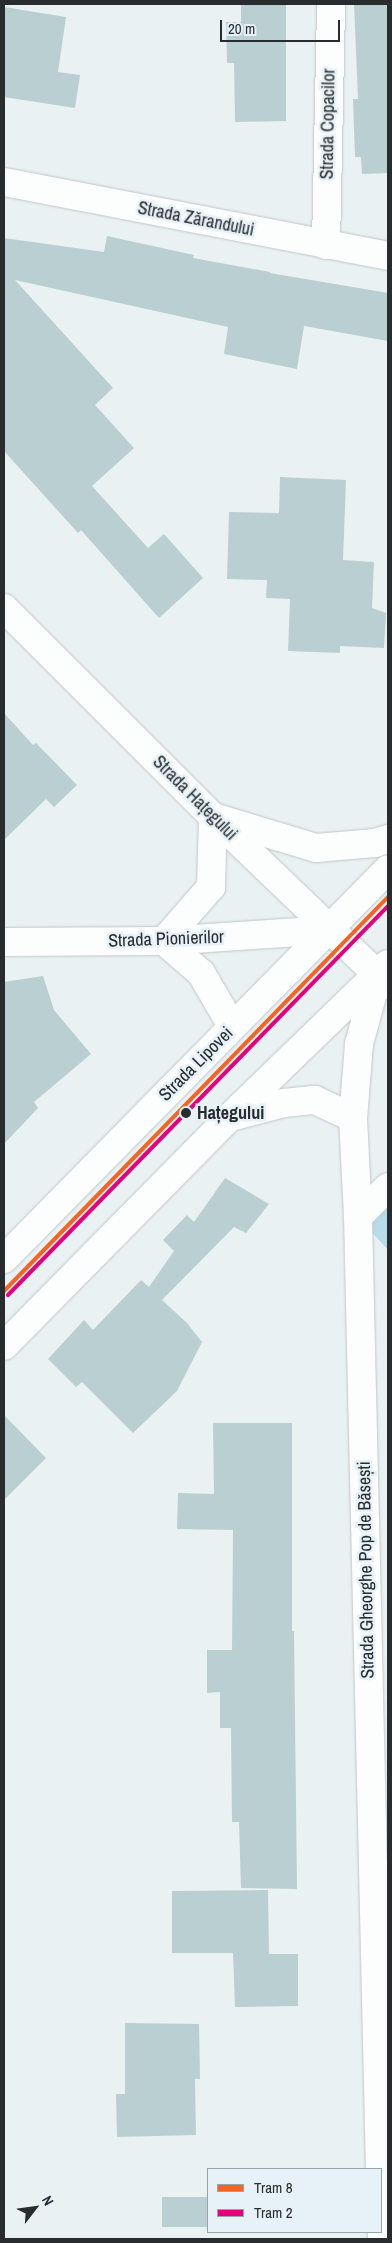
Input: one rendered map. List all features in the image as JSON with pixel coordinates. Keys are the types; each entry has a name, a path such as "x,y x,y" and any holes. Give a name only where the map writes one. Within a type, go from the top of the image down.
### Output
{"street":[{"name":"Strada Copacilor","path":"326,245 330,4"},
{"name":"Strada Zărandului","path":"4,182 388,256"},
{"name":"Strada Hațegului","path":"4,608 329,930 385,974"},
{"path":"232,1026 200,973 164,941 212,887 213,817 316,848 375,843 388,839"},
{"name":"Strada Lipovei","path":"4,1259 388,869"},
{"name":"Strada Pionierilor","path":"4,942 164,941 329,930"},
{"path":"4,1346 230,1117 385,974"},
{"name":"Strada Gheorghe Pop de Băsești","path":"380,2168 358,1217 353,1118 359,1044 385,974"},
{"path":"230,1117 284,1102 315,1100 353,1118"},
{"path":"358,1217 388,1186"}],"shaded area":[{"path":"388,1187 388,1250 358,1217"}],"building":[{"path":"241,4 286,4 286,121 235,122 234,63 227,63 226,22 241,22"},
{"path":"354,4 388,4 388,173 362,174 361,157 355,157 353,99 358,99"},
{"path":"4,7 66,17 58,72 80,75 75,108 4,97"},
{"path":"107,236 194,255 193,258 388,293 388,341 304,326 297,369 224,354 228,327 15,280 113,388 95,405 134,448 92,486 148,548 164,534 203,578 159,618 81,530 78,533 4,451 4,238 104,252"},
{"path":"280,477 346,480 343,560 374,562 372,608 386,613 384,648 340,646 340,653 288,651 290,599 266,598 267,580 227,579 229,512 279,513"},
{"path":"4,713 33,745 36,743 77,785 54,807 46,799 4,840"},
{"path":"43,976 54,1010 91,1054 34,1102 38,1108 4,1144 4,982"},
{"path":"225,1178 269,1204 246,1233 234,1227 162,1300 187,1323 202,1342 177,1391 133,1433 82,1382 76,1387 48,1359 84,1320 93,1330 141,1280 149,1287 174,1251 163,1240 187,1215 194,1222"},
{"path":"4,1415 46,1458 4,1500"},
{"path":"213,1423 292,1423 292,1631 294,1631 297,1889 241,1888 239,1822 232,1822 231,1728 220,1728 220,1692 207,1693 207,1650 232,1650 233,1530 177,1529 178,1493 214,1494"},
{"path":"268,1890 269,1954 298,1954 298,2006 235,2007 233,1953 172,1953 172,1891"},
{"path":"125,2023 199,2024 200,2079 195,2079 196,2135 117,2137 116,2094 125,2094"},
{"path":"162,2197 207,2197 207,2227 162,2227"}],"tram line":[{"name":"8","path":"4,1291 388,897"},
{"name":"2","path":"8,1295 388,906"}],"place":[{"name":"Hațegului","path":"186,1113"}]}
